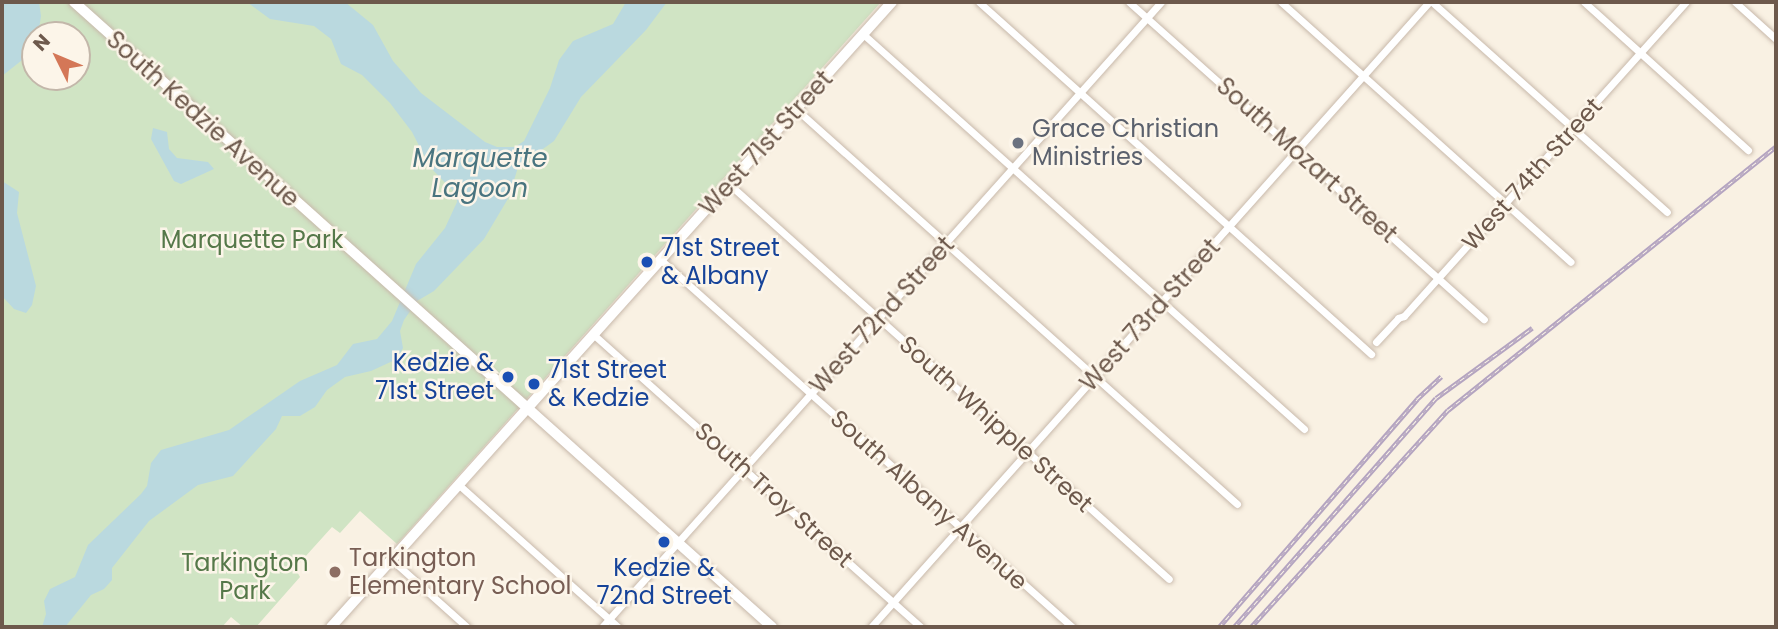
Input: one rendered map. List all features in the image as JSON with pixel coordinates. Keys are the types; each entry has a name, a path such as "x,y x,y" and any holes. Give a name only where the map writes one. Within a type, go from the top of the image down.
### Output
{"main road":[{"name":"South Kedzie Avenue","path":"74,2 772,627"},
{"name":"West 71st Street","path":"331,627 892,2"}],"street":[{"path":"979,2 1371,354"},
{"name":"South Mozart Street","path":"1129,2 1485,319"},
{"name":"West 72nd Street","path":"602,627 1161,2"},
{"path":"1281,2 1571,262"},
{"path":"1431,2 1667,212"},
{"name":"West 73rd Street","path":"871,627 1431,2"},
{"path":"1584,2 1748,150"},
{"name":"West 74th Street","path":"1376,342 1439,278 1686,2"},
{"path":"1735,2 1776,39"},
{"path":"863,34 1304,429"},
{"path":"796,109 1237,504"},
{"name":"South Whipple Street","path":"729,184 1169,579"},
{"name":"South Albany Avenue","path":"661,260 1072,627"},
{"name":"South Troy Street","path":"594,335 921,627"},
{"path":"458,485 618,627"},
{"path":"391,560 467,627"}],"green space":[{"name":"Marquette Park","path":"2,2 881,2 397,544 360,511 340,533 332,527 295,568 300,577 256,627 243,627 231,617 222,627 2,627"}],"water":[{"path":"2,2 39,2 40,21 21,21 21,61 2,76"},
{"name":"Marquette Lagoon","path":"247,2 345,2 373,25 393,61 421,93 485,142 497,147 515,147 524,141 550,88 559,60 573,41 613,24 626,2 667,2 646,30 581,97 554,141 518,167 509,197 484,239 434,291 417,301 404,320 400,331 403,348 397,359 371,371 345,377 327,390 315,407 300,416 282,416 276,429 233,476 198,485 149,521 112,568 112,580 104,589 91,595 65,627 42,627 46,614 44,601 50,589 75,577 88,545 147,486 151,463 161,450 229,430 300,381 337,365 353,344 377,339 392,321 416,264 445,228 457,202 456,194 430,167 412,132 390,103 362,75 341,64 331,39 314,26 270,19"},
{"path":"153,128 167,132 169,149 177,158 208,162 214,169 181,184 174,181 151,139"},
{"path":"2,181 19,192 17,213 36,286 32,305 26,313 14,309 2,296"}],"railway":[{"path":"1251,627 1448,410 1776,146"},
{"path":"1234,627 1436,398 1532,328"},
{"path":"1219,627 1417,399 1441,377"}],"place":[{"name":"Grace Christian Ministries","path":"1018,143"},
{"name":"71st Street & Albany","path":"647,262"},
{"name":"Kedzie & 71st Street","path":"508,377"},
{"name":"71st Street & Kedzie","path":"534,384"},
{"name":"Kedzie & 72nd Street","path":"664,542"},
{"name":"Tarkington Elementary School","path":"335,572"}],"park label":[{"name":"Tarkington Park","path":"245,577"}]}
